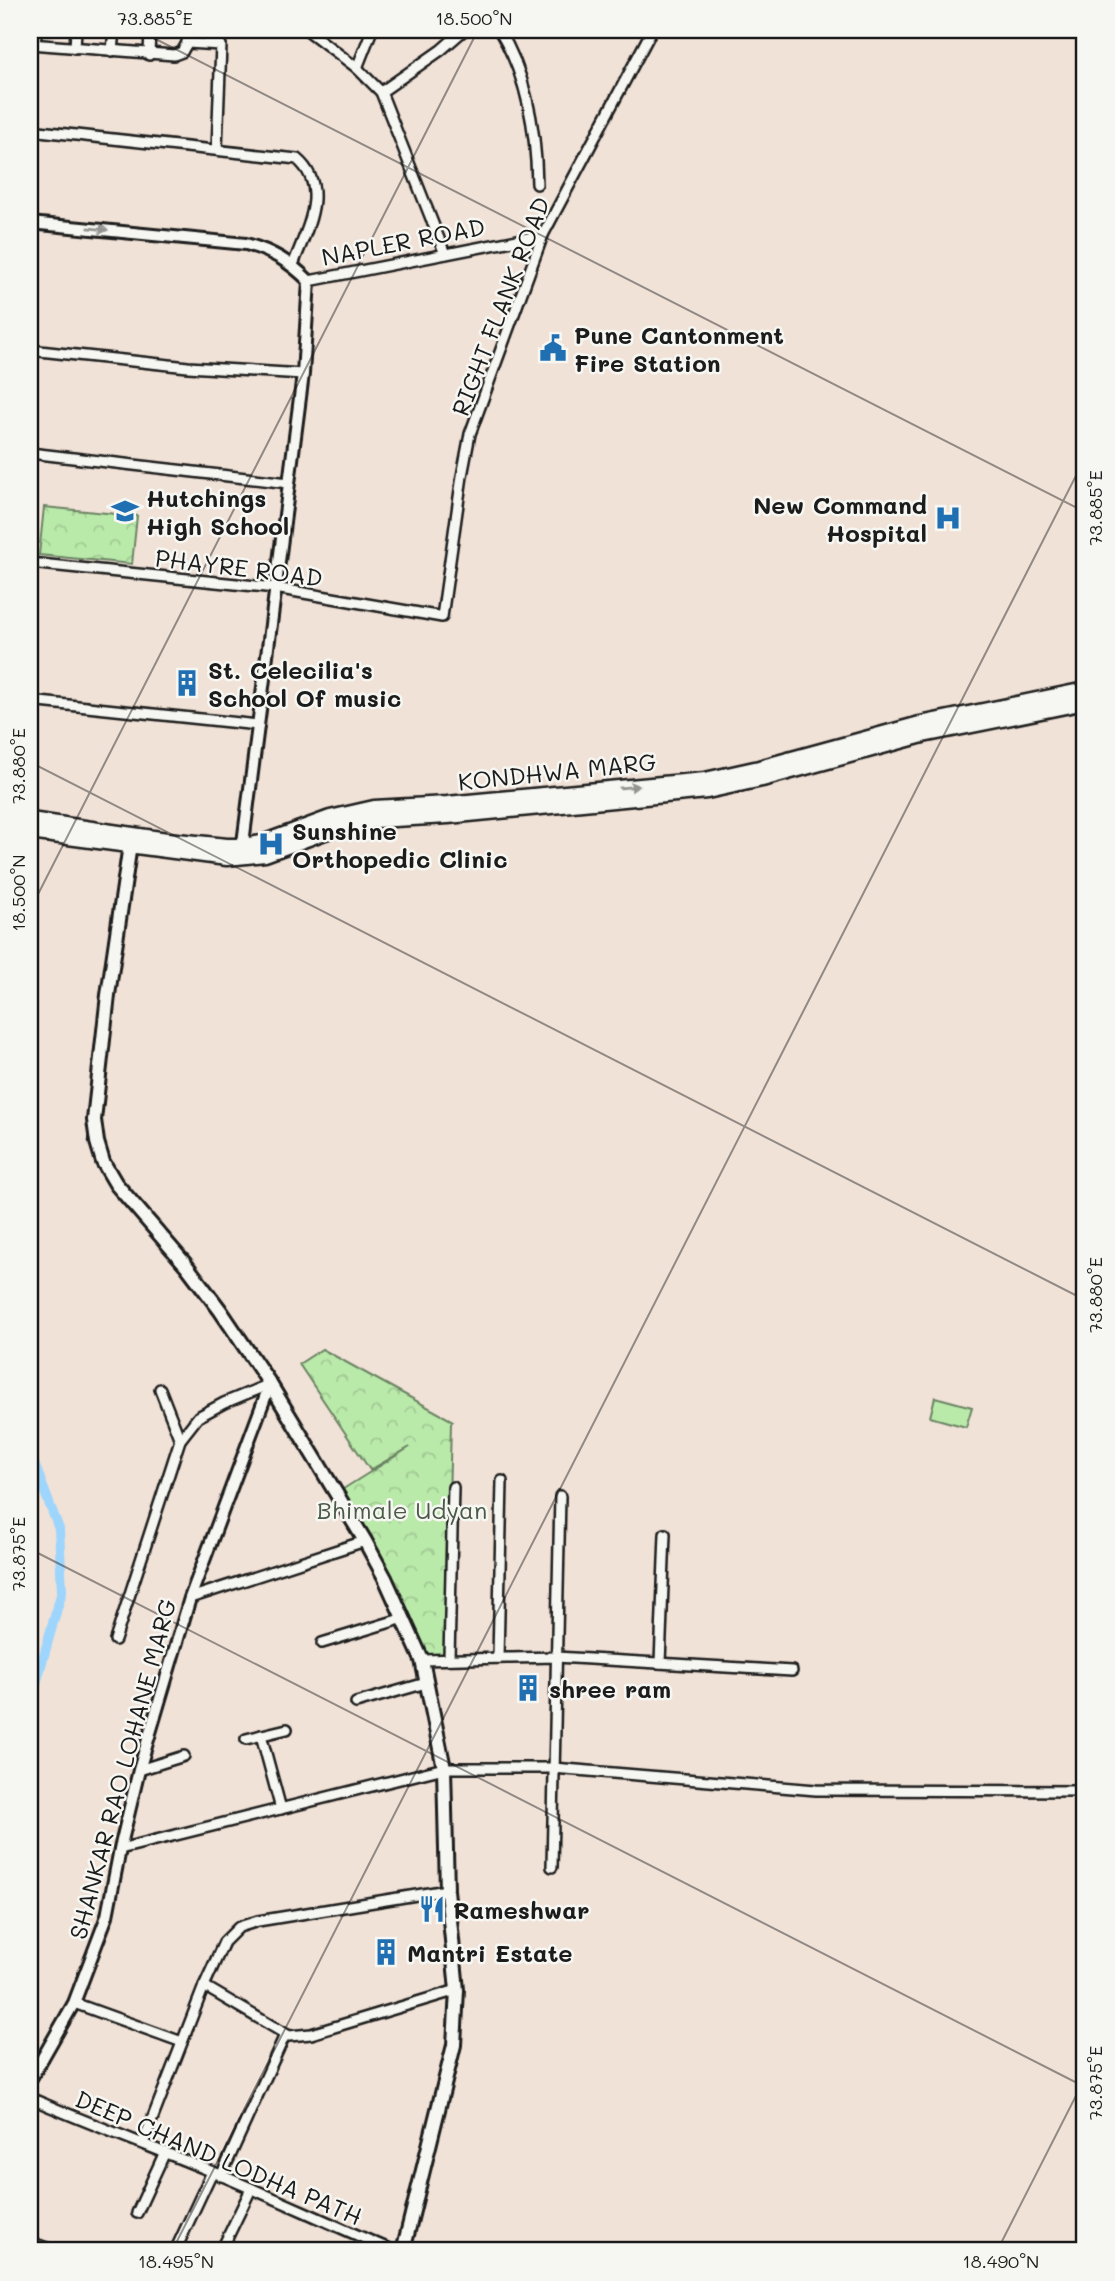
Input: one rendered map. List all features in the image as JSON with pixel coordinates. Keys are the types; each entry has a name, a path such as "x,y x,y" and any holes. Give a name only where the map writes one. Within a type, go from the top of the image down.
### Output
{"main road":[{"name":"KONDHWA MARG","path":"242,851 330,818 374,808 447,804 705,780 920,724 1085,690"},
{"name":"KONDHWA MARG","path":"30,832 227,846 265,854 333,829 376,820 460,815 707,791 762,779 923,735 1085,702"},
{"name":"KONDHWA MARG","path":"30,820 131,841"},
{"path":"131,841 106,1009 94,1120 103,1162 116,1184 207,1292 271,1384 365,1541 422,1660 444,1768 447,1890 457,1990 454,2045 402,2251"}],"street":[{"path":"37,30 32,45 149,55 174,55 182,52 187,43 188,30"},
{"path":"75,48 76,30"},
{"path":"112,51 114,30"},
{"path":"149,55 150,30"},
{"path":"307,30 357,68 381,92 445,254"},
{"path":"357,68 372,30"},
{"path":"381,92 442,50 464,30"},
{"path":"499,30 509,46 524,91 537,158 537,184"},
{"name":"RIGHT FLANK ROAD","path":"442,617 470,434 543,235 652,30"},
{"path":"187,43 221,46 217,149"},
{"path":"30,130 297,159 308,168 313,179 314,211 293,265"},
{"name":"NAPLER ROAD","path":"30,223 246,244 268,251 293,265 309,281 543,235"},
{"path":"242,851 303,374 309,281"},
{"path":"30,350 188,367 303,374"},
{"path":"30,453 289,483"},
{"name":"PHAYRE ROAD","path":"30,563 275,588 442,617"},
{"path":"30,701 258,725"},
{"path":"115,1640 180,1440 198,1417 271,1384"},
{"name":"SHANKAR RAO LOHANE MARG","path":"30,2080 74,2003 107,1916 139,1770 190,1598 271,1384"},
{"path":"160,1389 180,1440"},
{"path":"498,1658 502,1481"},
{"path":"449,1658 453,1487"},
{"path":"552,1867 560,1496"},
{"path":"660,1663 665,1534"},
{"path":"190,1598 365,1541"},
{"path":"322,1643 404,1618"},
{"path":"422,1660 556,1657 792,1671"},
{"path":"356,1703 426,1683"},
{"path":"246,1739 287,1729"},
{"path":"261,1735 281,1809"},
{"path":"139,1770 184,1756"},
{"path":"120,1849 444,1768 553,1768 816,1790 1085,1791"},
{"path":"143,2143 204,1986 224,1942 239,1927 258,1921 447,1890"},
{"path":"204,1986 285,2035 298,2036 457,1990"},
{"path":"74,2003 182,2042"},
{"path":"175,2251 217,2174 285,2035"},
{"name":"DEEP CHAND LODHA PATH","path":"30,2098 98,2128 165,2152 394,2251"},
{"path":"137,2213 165,2152"},
{"path":"221,2251 251,2189"},
{"path":"30,2243 55,2251"}],"green space":[{"path":"44,507 137,516 132,564 39,555"},
{"name":"Bhimale Udyan","path":"322,1349 453,1421 445,1659 424,1659 340,1491 410,1447 370,1470 299,1364"},
{"path":"935,1397 972,1407 966,1427 930,1417"}],"waterway":[{"path":"30,1453 59,1529 62,1591 30,1705"}],"place":[{"name":"Pune Cantonment Fire Station","path":"553,348"},
{"name":"Hutchings High School","path":"125,511"},
{"name":"New Command Hospital","path":"948,518"},
{"name":"St. Celecilia's School Of music","path":"187,683"},
{"name":"Sunshine Orthopedic Clinic","path":"271,844"},
{"name":"shree ram","path":"528,1688"},
{"name":"Rameshwar","path":"432,1909"},
{"name":"Mantri Estate","path":"386,1952"}]}
